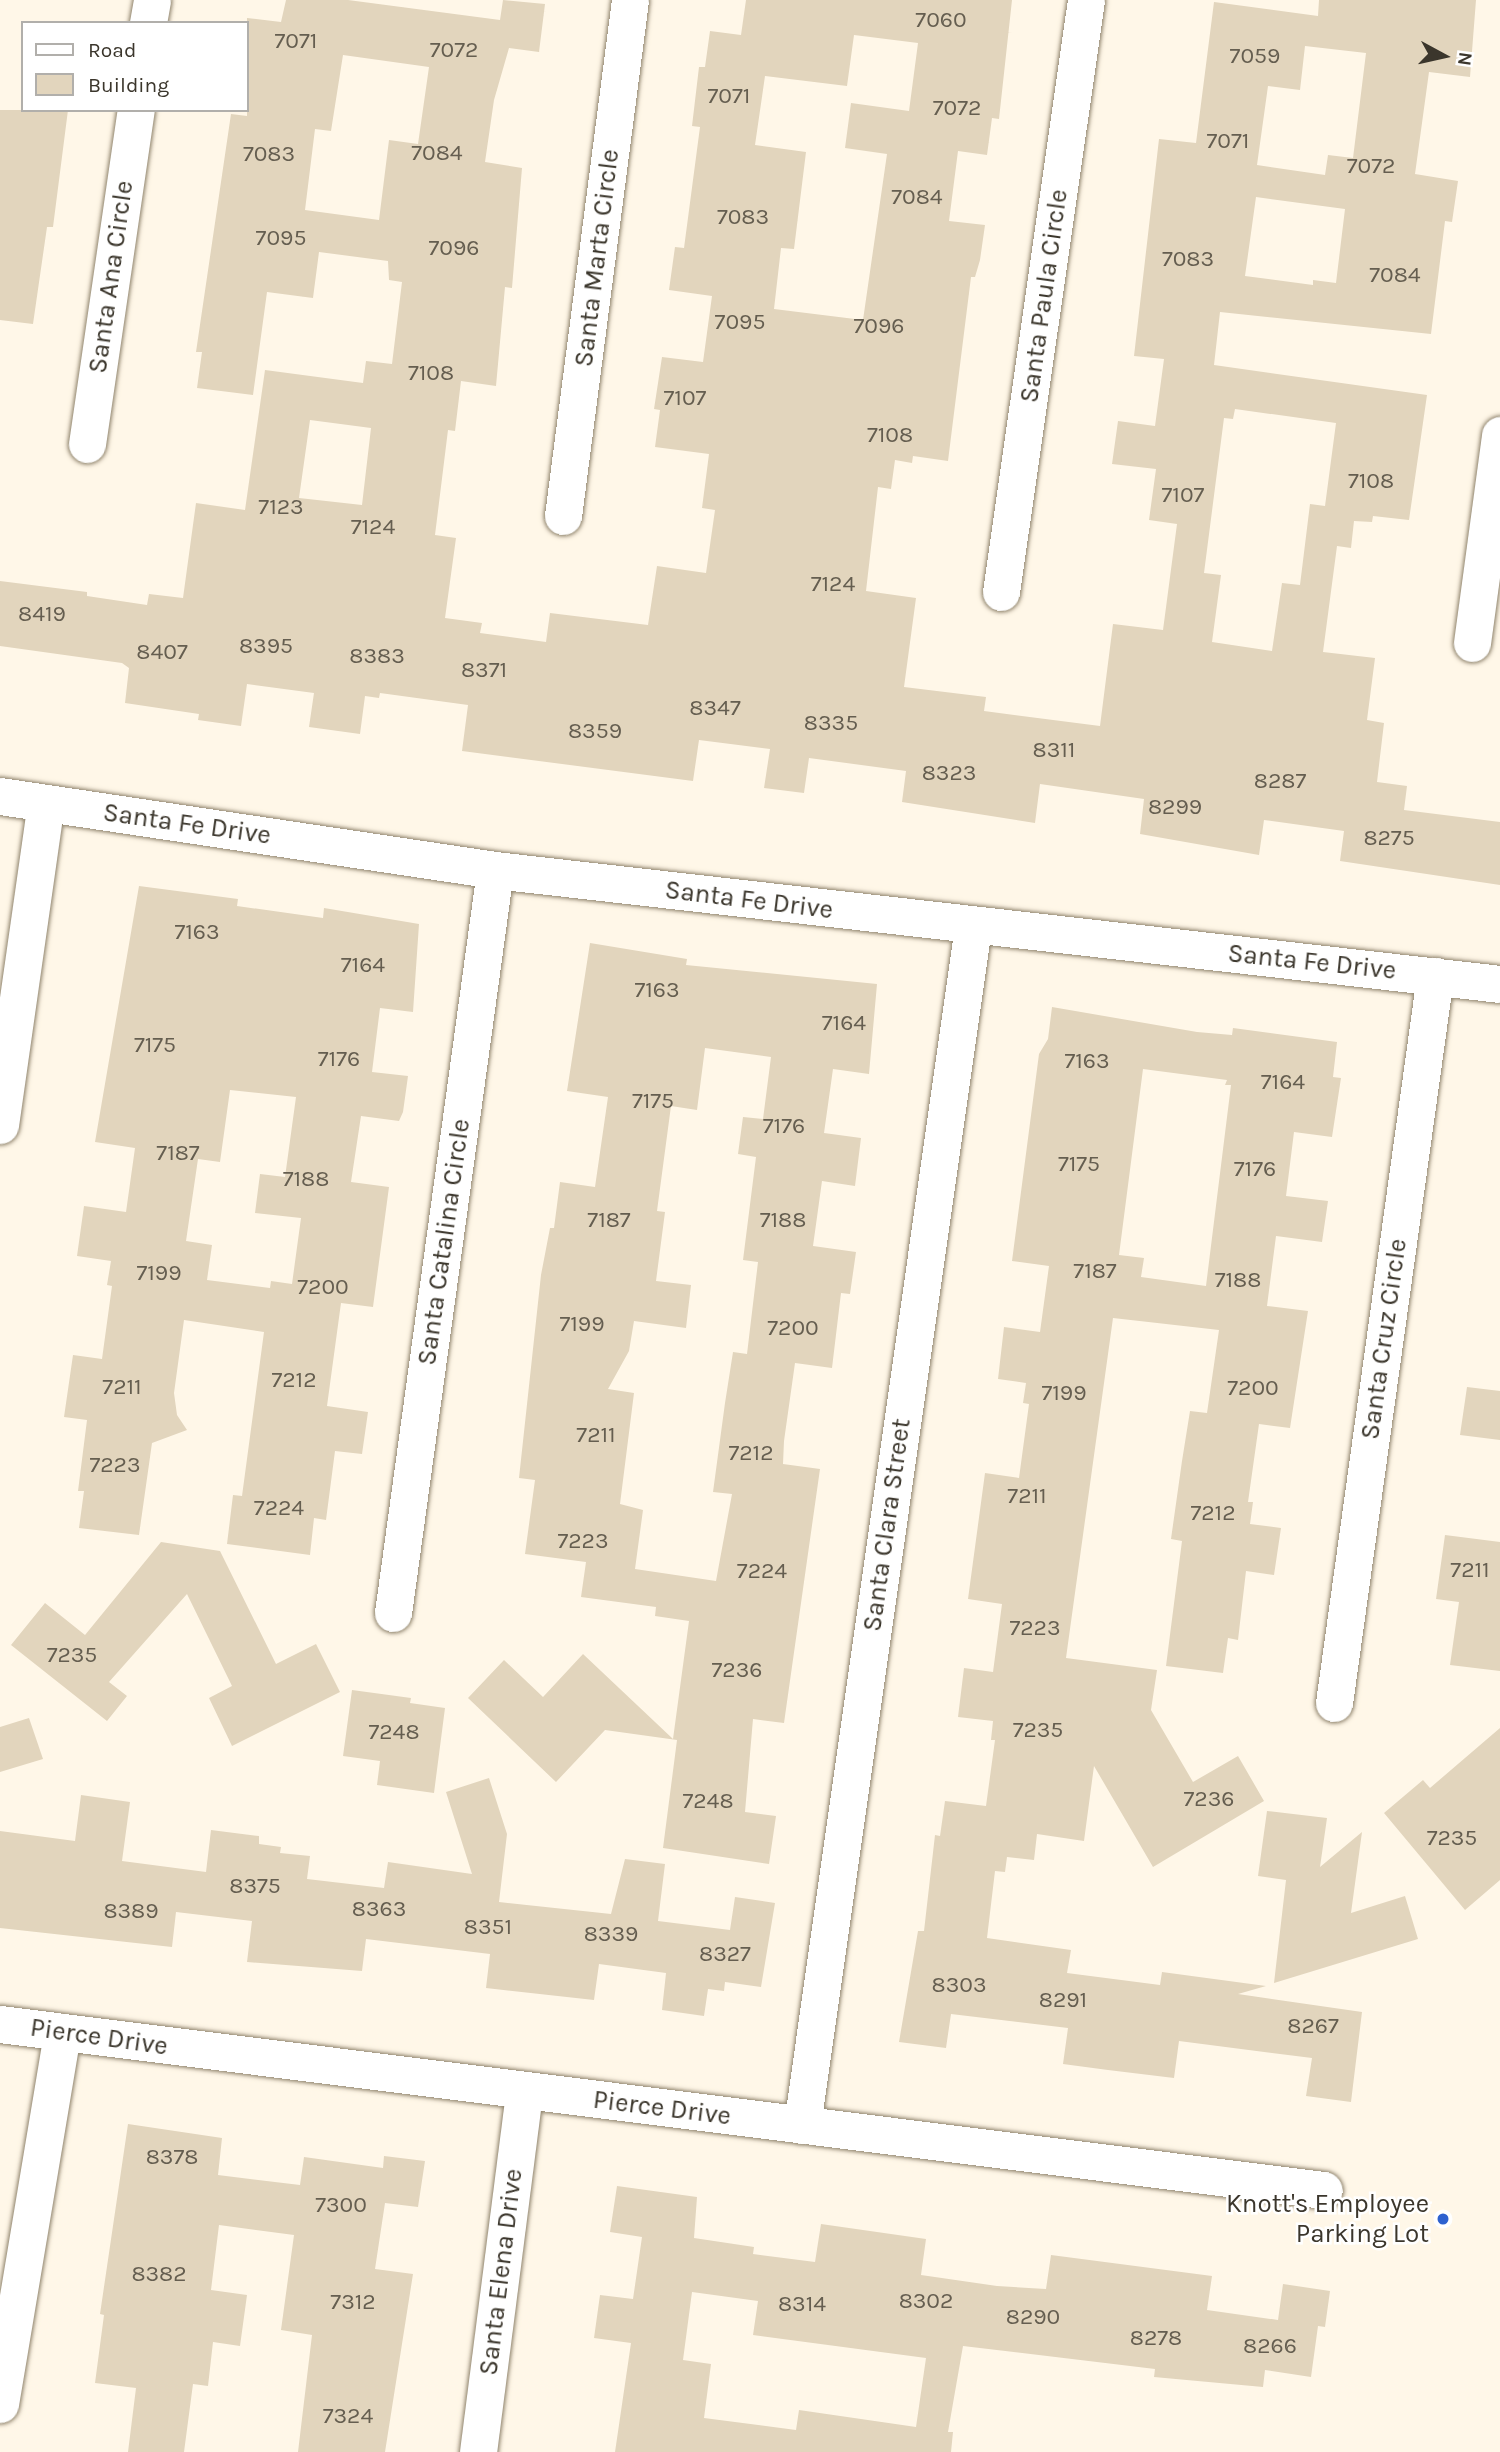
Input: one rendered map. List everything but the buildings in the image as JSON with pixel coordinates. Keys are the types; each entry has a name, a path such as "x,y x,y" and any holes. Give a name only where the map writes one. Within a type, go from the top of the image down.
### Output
{"street":[{"path":"148,21 152,0"},
{"name":"Santa Marta Circle","path":"563,516 630,0"},
{"name":"Santa Paula Circle","path":"1001,592 1086,0"},
{"name":"Santa Ana Circle","path":"87,444 136,112"},
{"path":"1472,643 1500,435"},
{"name":"Santa Fe Drive","path":"0,796 495,870 1500,984"},
{"path":"0,1125 46,803"},
{"name":"Santa Catalina Circle","path":"393,1613 495,870"},
{"name":"Santa Clara Street","path":"802,2125 973,926"},
{"name":"Santa Cruz Circle","path":"1334,1703 1435,976"},
{"name":"Pierce Drive","path":"0,2024 524,2092 1324,2190"},
{"path":"0,2404 62,2032"},
{"name":"Santa Elena Drive","path":"478,2452 524,2092"}],"place":[{"name":"Knott's Employee Parking Lot","path":"1443,2219"}]}
